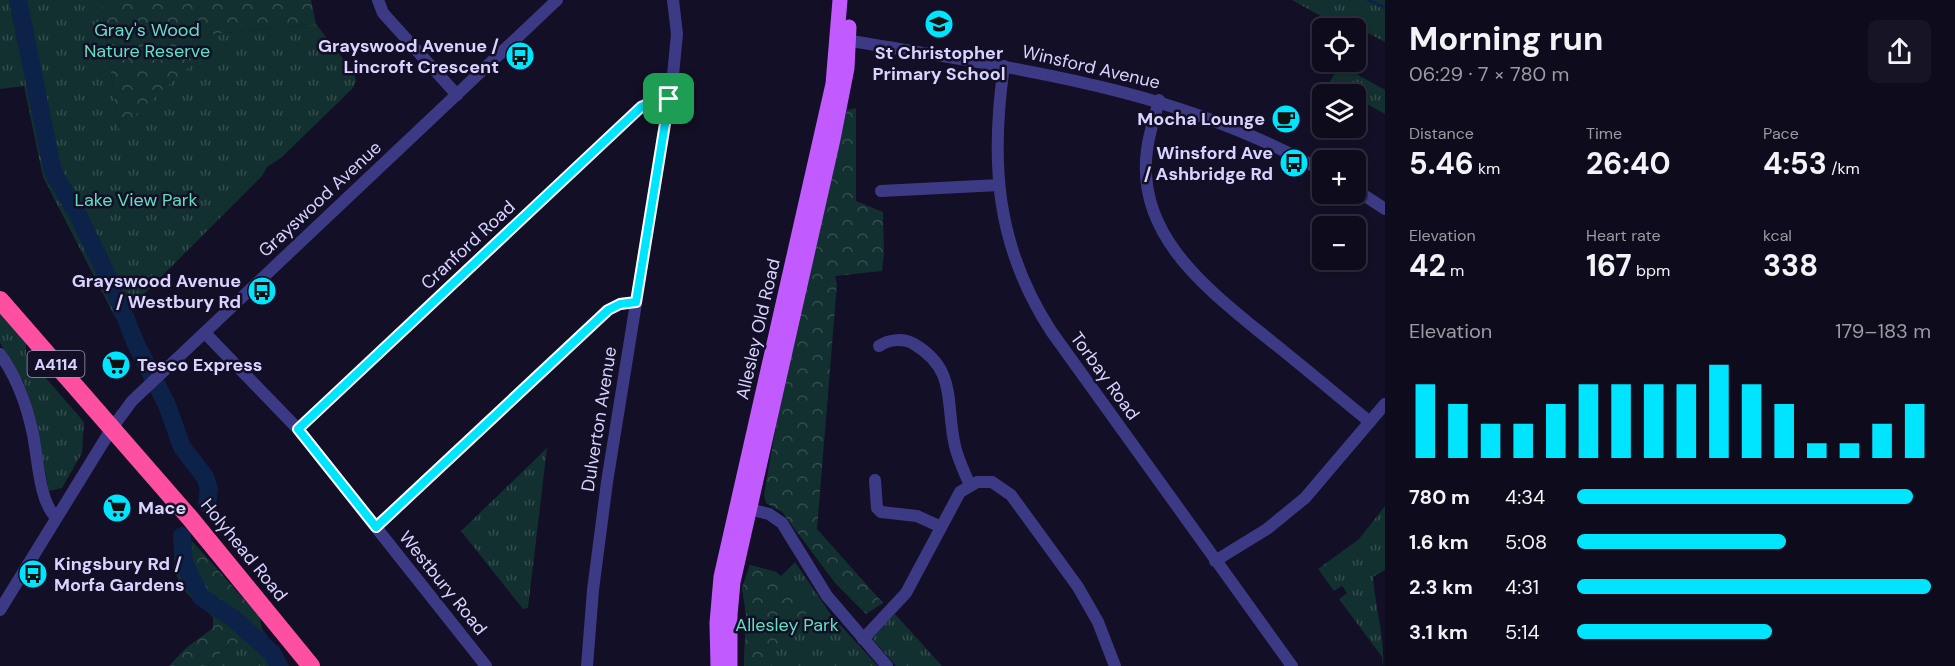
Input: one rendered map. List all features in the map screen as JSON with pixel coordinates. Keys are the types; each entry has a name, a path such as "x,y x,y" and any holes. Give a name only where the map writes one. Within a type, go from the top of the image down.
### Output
{"highway":[{"name":"Holyhead Road","path":"0,300 203,533 311,666"}],"main road":[{"name":"Allesley Old Road","path":"840,0 844,40"},
{"name":"Allesley Old Road","path":"718,666 717,624 721,577 840,105 844,40 850,0"},
{"name":"Allesley Old Road","path":"730,666 730,615 733,582 793,288"}],"street":[{"path":"378,0 383,13 457,95"},
{"name":"Grayswood Avenue","path":"0,610 112,428 132,401 557,0"},
{"name":"Dulverton Avenue","path":"587,666 601,521 676,55 673,0"},
{"name":"Winsford Avenue","path":"844,40 1071,78 1159,100 1250,133 1312,165"},
{"name":"Torbay Road","path":"1004,66 996,136 999,185 1004,219 1015,257 1040,316 1292,666"},
{"name":"Cranford Road","path":"298,429 641,107 656,100 669,99"},
{"path":"1159,100 1147,150 1147,171 1151,201 1167,242 1187,269 1215,296 1370,422"},
{"path":"881,191 999,185"},
{"path":"1366,197 1385,209"},
{"path":"376,527 608,310 620,304 636,302"},
{"name":"Westbury Road","path":"205,333 298,429 486,666"},
{"path":"879,346 887,341 909,341 925,350 939,364 948,384 955,445 970,484"},
{"path":"0,354 16,382 26,407 45,502 56,517"},
{"path":"1215,561 1267,529 1305,498 1385,404"},
{"path":"875,480 877,508 881,512 917,516 941,527"},
{"path":"863,639 906,592 956,496 970,484 992,482 1011,495 1089,605 1115,666"},
{"path":"749,509 769,514 782,523 816,580 886,666"}],"green space":[{"name":"Lake View Park","path":"0,0 101,0 119,129 194,36 316,24 354,73 356,81 353,88 282,157 267,167 262,176 130,308 115,317 43,177 24,86 0,89"},
{"name":"Gray's Wood Nature Reserve","path":"101,0 311,0 316,24 194,36 186,46 192,64 119,130"},
{"path":"1292,0 1385,0 1385,42 1366,32 1366,18 1324,18"},
{"path":"1336,72 1353,72 1385,90 1385,114 1366,104 1366,84 1329,83"},
{"path":"856,108 856,201 883,212 884,254 882,271 835,276 837,284 817,529 883,603 866,614 835,583 782,512 766,503 764,495 791,350 823,206 847,110"},
{"path":"0,313 26,343 26,355 84,422 82,453 62,488 49,491 30,400 23,381 0,343"},
{"path":"547,448 528,608 523,609 461,531"},
{"path":"1385,506 1385,570 1373,577 1383,645 1383,666 1382,657 1339,599 1347,593 1342,586 1334,591 1318,569 1359,539"},
{"path":"177,538 193,542 260,617 262,629 289,666 263,666 243,641 225,648 208,666 169,666 186,648 213,628 213,617 185,591 176,575"},
{"name":"Allesley Park","path":"795,562 832,616 878,666 744,666 746,614 742,588 750,565 776,572 781,576"},
{"path":"750,565 776,572 812,606 771,656 772,666 744,666 746,614 742,588"},
{"path":"895,614 942,666 896,666 871,637"},
{"path":"244,640 263,666 208,666 225,648"}],"waterway":[{"path":"18,0 53,172 77,213 116,294 136,344 167,405 182,447 205,477 209,489 207,504"},
{"path":"1368,0 1385,8"},
{"path":"182,536 184,563 201,597 234,619 272,653 279,666"}],"place":[{"name":"St Christopher Primary School","path":"939,24"},
{"name":"Grayswood Avenue / Lincroft Crescent","path":"520,56"},
{"name":"Mocha Lounge","path":"1286,119"},
{"name":"Winsford Ave / Ashbridge Rd","path":"1294,163"},
{"name":"Grayswood Avenue / Westbury Rd","path":"262,291"},
{"name":"Tesco Express","path":"116,365"},
{"name":"Mace","path":"117,508"},
{"name":"Kingsbury Rd / Morfa Gardens","path":"33,574"}],"route":[{"path":"669,99 636,302 620,304 608,310 376,527 298,429 641,107 656,100 669,99"}]}
